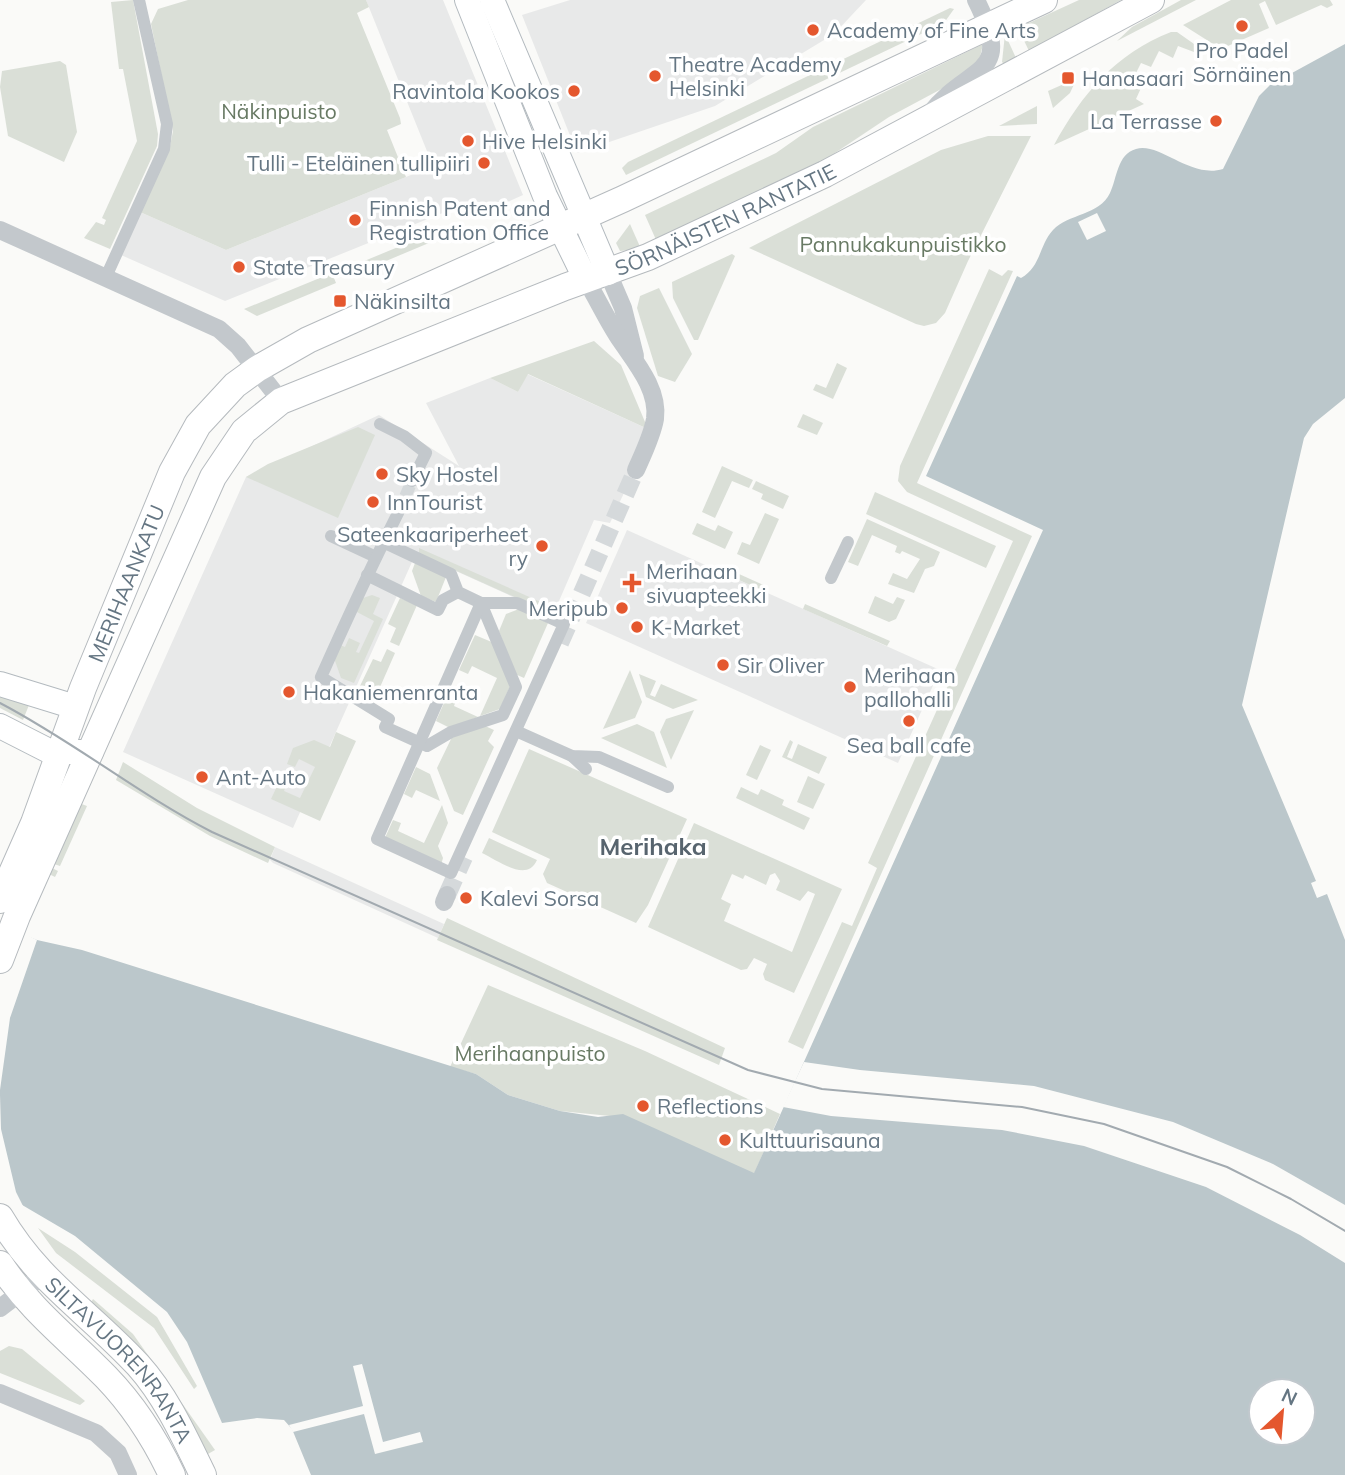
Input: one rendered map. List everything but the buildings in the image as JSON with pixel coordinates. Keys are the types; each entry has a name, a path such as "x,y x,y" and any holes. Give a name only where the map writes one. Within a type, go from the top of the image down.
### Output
{"main road":[{"path":"467,0 559,228 597,276"},
{"path":"492,0 584,217 597,276"},
{"path":"257,369 309,340 584,217 1044,0"},
{"name":"SÖRNÄISTEN RANTATIE","path":"281,401 661,251 923,123 1152,0"},
{"name":"MERIHAANKATU","path":"44,827 60,754 75,707 186,445 212,408 257,369"},
{"name":"MERIHAANKATU","path":"44,827 91,752 218,468 244,431 281,401"},
{"path":"0,684 75,707"},
{"path":"0,726 31,743 60,754 91,752"},
{"path":"0,900 44,827"},
{"path":"0,960 44,827"},
{"path":"0,1217 8,1254 10,1300"},
{"path":"8,1254 41,1276"},
{"name":"SILTAVUORENRANTA","path":"41,1276 140,1367 164,1402 203,1475"},
{"name":"SILTAVUORENRANTA","path":"10,1300 37,1314 106,1377 136,1412 172,1475"}],"street":[{"path":"923,123 945,94 979,72 986,63 993,45 989,25 976,0"},
{"path":"105,279 164,149 167,124 148,49 143,1"},
{"path":"148,49 162,57"},
{"path":"0,230 105,279 156,298 219,329 257,369 281,401"},
{"path":"597,276 621,341 636,359 654,403 655,418 636,470"},
{"path":"380,424 404,436 426,453 412,481"},
{"path":"398,513 321,677 336,695 389,719 385,727 427,746 451,732 503,715 516,687 481,603"},
{"path":"331,536 376,557"},
{"path":"383,542 451,574 458,592 481,603 517,603 564,624 451,873 386,846 377,839 481,603"},
{"path":"831,578 848,542"},
{"path":"368,575 438,610 443,600 458,592"},
{"path":"516,731 572,756 586,769"},
{"path":"572,756 599,757 668,787"},
{"name":"SILTAVUORENRANTA","path":"10,1300 41,1276"},
{"path":"0,1393 96,1433 117,1453 128,1475"}],"shaded area":[{"path":"366,0 443,0 523,195 474,217 450,210 225,301 121,255 140,212 226,250 433,166"},
{"name":"Theatre Academy Helsinki","path":"570,0 866,0 834,34 715,106 577,153 522,15"},
{"path":"1345,44 1345,398 1313,424 1304,438 1242,705 1316,881 1311,883 1317,898 1327,894 1345,940 1345,1475 311,1475 292,1429 284,1420 257,1418 222,1423 187,1342 167,1312 75,1236 0,1192 0,925 37,940 82,950 476,1074 508,1095 560,1111 598,1117 623,1114 754,1173 1043,530 926,476 1017,276 1021,278 1032,268 1053,230 1067,220 1099,206 1105,200 1121,161 1130,152 1145,148 1199,169 1223,169 1259,96 1270,85"},
{"path":"527,374 648,429 650,437 610,523 594,520 553,615 416,553 293,828 123,752 246,477 379,415 459,466 426,403 490,378 518,392"},
{"path":"627,530 940,670 898,763 586,623"},
{"path":"275,847 444,924 438,938 273,863 270,860"}],"green space":[{"path":"133,0 158,134 157,146 110,249 84,238 96,222 104,225 106,220 102,218 137,141 123,69 119,69 111,2"},
{"name":"Näkinpuisto","path":"188,0 366,0 369,7 357,13 400,118 401,124 387,130 406,177 226,250 140,212 170,146 173,131 151,24 158,9"},
{"path":"1079,0 1121,0 1029,51 1018,28"},
{"path":"1181,0 1196,0 1117,41 1132,27"},
{"path":"1231,0 1330,0 1333,5 1327,8 1321,5 1276,25 1265,1 1259,4 1269,28 1221,49 1183,25"},
{"path":"950,8 954,9 944,23 626,175 622,168 628,162"},
{"path":"1171,32 1177,32 1204,51 1194,52 1178,46 1173,58 1159,51 1151,67 1141,63 1131,83 1141,88 1136,99 1144,104 1054,145 1076,109 1102,78 1133,52"},
{"path":"1005,34 1016,58 1004,64 1002,62"},
{"path":"983,44 979,61 960,79 889,117 820,163 657,242 645,215 776,153 813,127"},
{"path":"60,61 66,65 77,132 64,162 8,136 0,87 2,71"},
{"path":"1076,80 1070,93 1053,108 1048,91"},
{"path":"1037,106 1037,124 999,126"},
{"name":"Pannukakunpuistikko","path":"988,136 1031,136 945,313 936,323 924,326 916,324 749,248 941,150"},
{"path":"630,224 641,249 620,251 616,243"},
{"path":"427,235 436,240 348,277 345,269"},
{"path":"732,254 735,256 698,340 694,340 673,298 672,282"},
{"path":"989,269 1002,276 1008,270 1013,271 917,483 1032,536 803,1049 788,1042 842,922 852,926 877,868 868,863 1013,541 907,492 898,481 900,466"},
{"path":"332,273 336,283 257,316 244,309"},
{"path":"659,288 692,354 675,382 658,376 637,308 640,296"},
{"path":"594,341 621,365 648,429 528,374 518,392 490,378"},
{"path":"837,363 847,368 833,399 813,390 816,384 826,388"},
{"path":"803,414 823,423 817,435 797,427"},
{"path":"358,427 375,435 338,518 246,477 268,464"},
{"path":"722,466 753,480 749,488 732,481 715,518 702,512"},
{"path":"756,481 789,496 783,509 761,499 763,494 752,489"},
{"path":"875,492 996,546 986,568 866,514"},
{"path":"765,513 779,519 759,564 737,554 742,542 750,545"},
{"path":"867,519 940,552 934,566 925,569 914,593 888,584 893,573 907,579 920,559 902,551 900,554 895,552 897,546 872,535 858,566 848,562"},
{"path":"697,523 715,531 718,525 733,532 725,549 692,534"},
{"path":"419,548 552,607 554,612 550,613 419,554"},
{"path":"415,563 446,577 436,602 421,596 412,571"},
{"path":"719,565 768,587 766,592 716,570"},
{"path":"372,595 380,598 373,614 383,619 354,683 341,678 334,658 340,645 345,647 349,638 360,643 356,652 359,653 374,621 355,611 360,599"},
{"path":"875,596 893,604 897,597 905,600 896,619 889,622 868,613"},
{"path":"400,598 417,605 399,646 390,642 396,628 388,624"},
{"path":"805,604 890,641 887,646 803,609"},
{"path":"519,609 548,623 524,678 515,674 499,631 506,614"},
{"path":"475,635 494,643 510,686 500,709 480,716 497,678 472,666 468,674 459,670"},
{"path":"387,649 395,653 377,694 360,686 373,659 381,662"},
{"path":"630,670 642,702 635,718 603,729"},
{"path":"639,674 656,681 650,695 655,697 661,684 698,700 673,709 646,697"},
{"path":"0,690 29,705 23,720 0,708"},
{"path":"448,694 457,698 454,706 478,717 450,728 436,721"},
{"path":"694,710 671,760 660,732 666,719"},
{"path":"637,724 654,732 667,768 601,738"},
{"path":"483,725 494,730 488,741 494,747 463,815 454,811 437,768 452,737"},
{"path":"336,732 356,741 320,821 271,799 281,778 288,781 284,791 300,798 315,767 299,759 295,767 287,764 293,748 314,740 330,747"},
{"path":"790,740 793,742 787,757 792,759 798,744 827,757 819,774 782,757"},
{"path":"760,745 771,750 757,780 746,775"},
{"path":"529,749 687,819 648,905 636,923 547,883 543,874 550,859 492,832"},
{"path":"123,762 197,808 275,847 268,863 210,836 116,780"},
{"path":"416,767 430,774 440,801 416,790 412,798 404,794"},
{"path":"808,776 825,784 813,809 797,802"},
{"path":"741,787 758,795 761,789 784,800 782,805 810,818 804,830 736,798"},
{"path":"79,803 87,806 60,866 54,864 52,868 58,871 55,877 47,873"},
{"path":"442,805 448,823 438,846 443,858 441,865 384,840 393,820 401,823 398,831 424,843"},
{"path":"694,823 842,889 794,993 765,980 763,974 767,964 754,958 747,969 741,970 648,927","holes":["775,873 780,881 776,890 800,901 808,891 815,894 792,952 724,921 731,904 721,899 732,874 743,879 745,875 766,885 770,875"]},
{"path":"489,838 537,860 527,870 504,865 482,853"},
{"path":"447,918 725,1048 719,1065 437,940"},
{"name":"Merihaanpuisto","path":"488,985 645,1051 780,1114 754,1174 610,1116 560,1111 508,1095 476,1074 450,1067"},
{"path":"38,1228 75,1252 157,1317 197,1386 194,1389 154,1328 56,1253"},
{"path":"93,1299 133,1334 215,1450 208,1454 89,1306"},
{"path":"9,1346 22,1349 85,1401 80,1405 0,1373 0,1351"}],"pier":[{"path":"1097,213 1106,231 1087,240 1078,222"},
{"path":"0,922 37,940 10,1018 0,1090"},
{"path":"804,1062 860,1070 1034,1086 1173,1122 1273,1164 1345,1205 1345,1263 1300,1235 1206,1187 1084,1146 1002,1130 831,1116 783,1107"},
{"path":"0,1095 1,1129 16,1192 25,1210 0,1196"},
{"path":"362,1364 383,1442 420,1432 423,1442 375,1454 364,1414 293,1432 289,1425 363,1406 353,1366"}],"tunnel":[{"path":"560,643 636,470"},
{"path":"398,513 412,481"},
{"path":"447,895 464,857"}],"tram line":[{"path":"0,703 212,832 748,1070 822,1089 1022,1107 1104,1124 1227,1167 1291,1199 1345,1231"}],"place":[{"name":"Pro Padel Sörnäinen","path":"1242,26"},
{"name":"Academy of Fine Arts","path":"813,30"},
{"name":"Theatre Academy Helsinki","path":"655,76"},
{"name":"Hanasaari","path":"1068,78"},
{"name":"Ravintola Kookos","path":"574,91"},
{"name":"La Terrasse","path":"1216,121"},
{"name":"Hive Helsinki","path":"468,141"},
{"name":"Tulli - Eteläinen tullipiiri","path":"484,163"},
{"name":"Finnish Patent and Registration Office","path":"355,220"},
{"name":"State Treasury","path":"239,267"},
{"name":"Näkinsilta","path":"340,301"},
{"name":"Sky Hostel","path":"382,474"},
{"name":"InnTourist","path":"373,502"},
{"name":"Sateenkaariperheet ry","path":"542,546"},
{"name":"Merihaan sivuapteekki","path":"632,583"},
{"name":"Meripub","path":"622,608"},
{"name":"K-Market","path":"637,627"},
{"name":"Sir Oliver","path":"723,665"},
{"name":"Merihaan pallohalli","path":"850,687"},
{"name":"Hakaniemenranta","path":"289,692"},
{"name":"Sea ball cafe","path":"909,721"},
{"name":"Ant-Auto","path":"202,777"},
{"name":"Kalevi Sorsa","path":"466,898"},
{"name":"Reflections","path":"643,1106"},
{"name":"Kulttuurisauna","path":"725,1140"}],"district":[{"name":"Merihaka","path":"653,846"}]}
